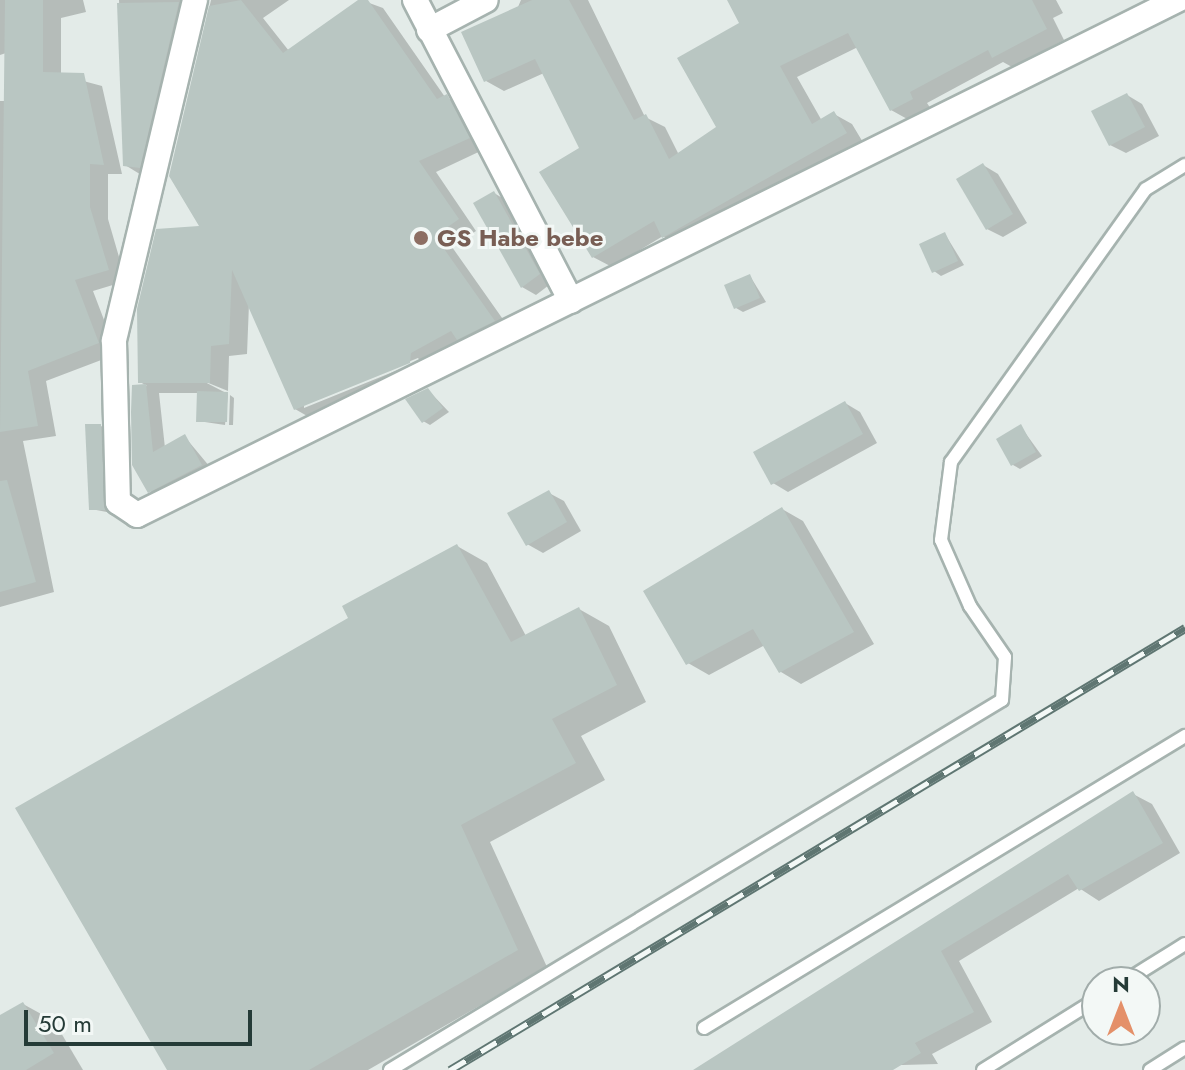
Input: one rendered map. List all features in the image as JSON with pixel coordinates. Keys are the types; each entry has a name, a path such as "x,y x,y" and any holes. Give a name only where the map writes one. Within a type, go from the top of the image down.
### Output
{"street":[{"path":"195,0 114,341 118,502 124,508 146,514 1177,0"},
{"path":"415,0 571,301"},
{"path":"429,30 486,0"}],"lane":[{"path":"390,1070 1002,700 1005,657 970,606 941,540 951,462 1146,189 1185,165"},
{"path":"704,1028 1185,736"},
{"path":"1150,966 1185,944"},
{"path":"983,1070 1081,1009"},
{"path":"1150,1070 1185,1048"}],"building":[{"path":"5,0 43,0 43,72 84,73 104,165 90,164 90,207 109,270 75,280 99,343 28,371 38,426 0,432"},
{"path":"241,0 283,53 358,0 368,0 437,99 447,94 470,138 419,161 459,219 435,236 495,321 457,340 451,331 411,353 410,363 294,410 232,270 229,344 211,346 210,383 138,383 137,309 156,229 199,226 169,176 209,6"},
{"path":"532,0 569,0 634,120 646,114 669,159 716,127 677,58 739,23 727,0 1032,0 1047,29 992,58 988,50 910,92 913,99 890,111 848,33 780,66 812,124 834,111 847,133 662,238 654,221 592,258 539,172 579,148 535,59 484,82 461,32"},
{"path":"179,2 140,168 123,166 117,3"},
{"path":"1127,93 1145,127 1109,146 1091,111"},
{"path":"983,163 1013,214 986,230 956,179"},
{"path":"494,191 540,274 521,288 473,203"},
{"path":"945,232 958,261 932,273 919,244"},
{"path":"750,274 760,298 734,309 724,285"},
{"path":"146,384 153,452 185,434 202,465 148,493 132,465 131,412 132,385"},
{"path":"428,388 443,408 422,423 405,399"},
{"path":"197,391 228,392 227,422 196,422"},
{"path":"845,401 863,434 771,485 753,452"},
{"path":"85,424 101,424 105,510 89,510"},
{"path":"1021,424 1036,452 1011,466 996,439"},
{"path":"7,480 36,582 0,592 0,481"},
{"path":"549,490 567,522 526,546 507,513"},
{"path":"782,507 854,632 779,673 753,629 686,665 643,591"},
{"path":"457,544 511,642 579,607 617,685 552,719 576,763 461,825 518,950 309,1070 167,1070 15,808 348,618 342,606"},
{"path":"1133,791 1163,843 1079,891 1068,874 941,951 974,1012 915,1043 921,1053 893,1070 693,1070"},
{"path":"23,1002 54,1053 26,1070 0,1070 0,1015"}],"railway":[{"path":"450,1070 1185,628"}],"place":[{"name":"GS Habe bebe","path":"421,238"}]}
